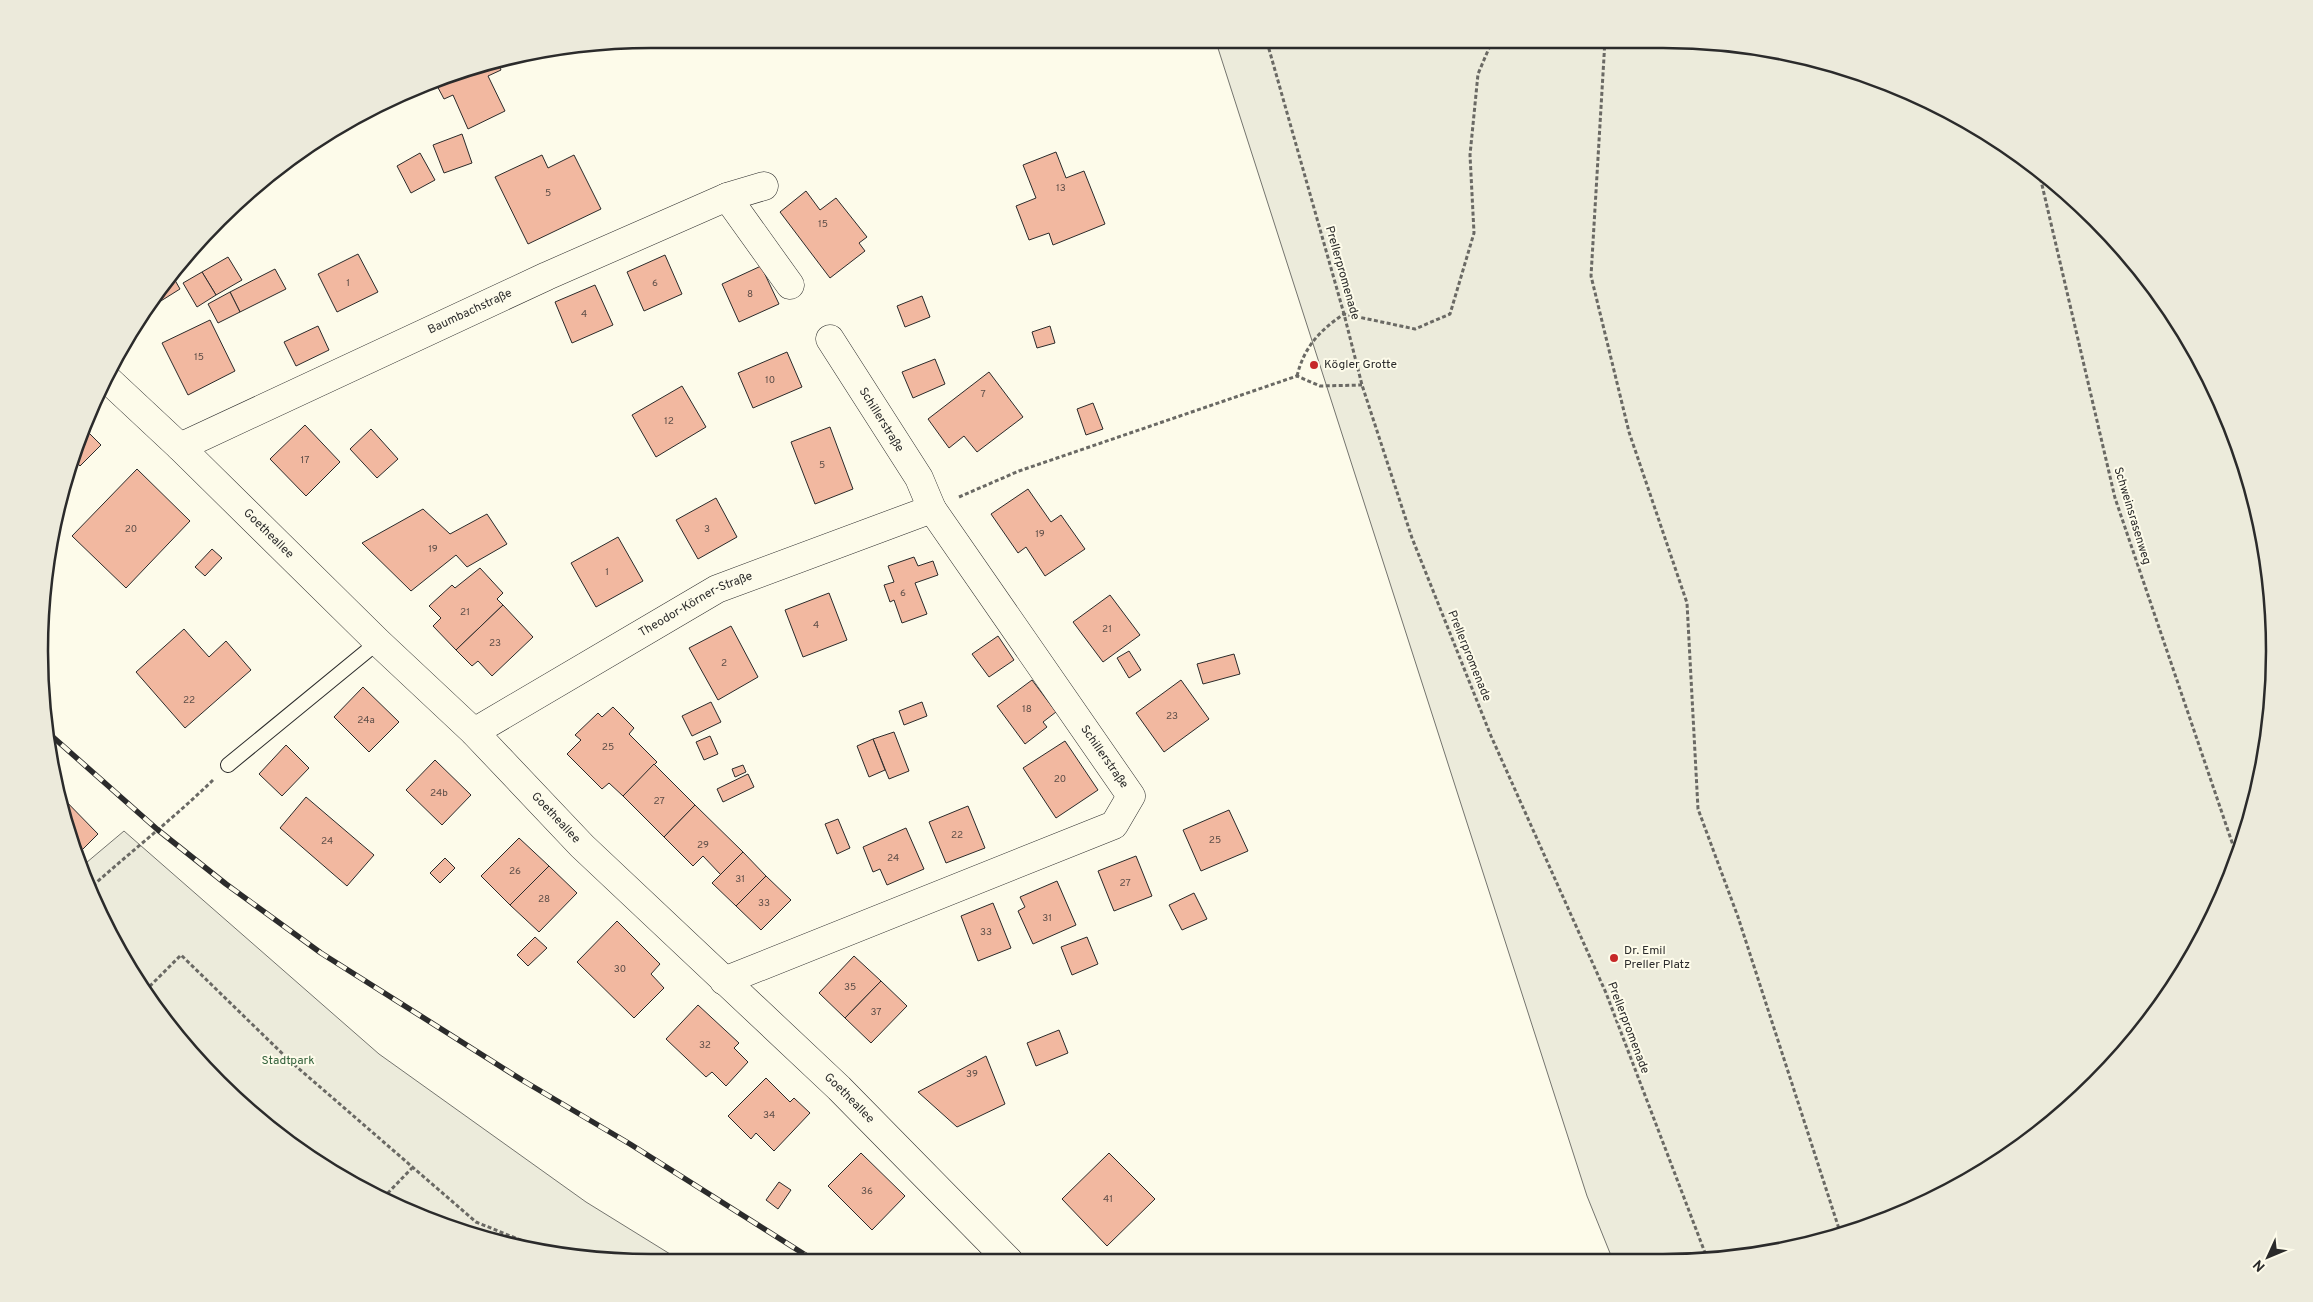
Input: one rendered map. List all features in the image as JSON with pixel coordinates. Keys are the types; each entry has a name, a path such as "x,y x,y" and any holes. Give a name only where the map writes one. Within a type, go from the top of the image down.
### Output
{"street":[{"name":"Baumbachstraße","path":"180,447 547,276 727,197 764,186"},
{"path":"727,197 790,285"},
{"name":"Schillerstraße","path":"724,981 909,905 1114,825 1131,796 932,508 919,478 830,339"},
{"name":"Goetheallee","path":"111,382 180,447 378,642 474,732 582,846 839,1088 1002,1254"},
{"name":"Theodor-Körner-Straße","path":"474,732 717,589 932,508"}],"lane":[{"path":"228,765 378,642"}],"path":[{"name":"Prellerpromenade","path":"1269,48 1344,314 1362,385 1412,538 1491,736 1606,992 1705,1253"},
{"path":"1297,376 1301,360 1308,346 1326,326 1344,314 1415,329 1450,314 1474,233 1470,155 1478,74 1489,48"},
{"path":"1605,48 1591,276 1629,432 1687,603 1698,809 1738,917 1839,1228"},
{"name":"Schweinsrasenweg","path":"2041,182 2115,498 2233,844"},
{"path":"932,508 1020,471 1297,376 1320,386 1362,385"},
{"path":"94,884 130,851 185,808 228,765"},
{"path":"149,987 181,956 290,1061 476,1222 520,1240"},
{"path":"387,1194 412,1168"}],"green space":[{"path":"1218,48 1701,49 1780,59 1818,68 1893,93 1964,128 1997,149 2060,197 2089,224 2141,284 2185,349 2220,420 2233,457 2254,533 2264,612 2266,651 2264,690 2254,769 2233,845 2220,882 2203,918 2185,953 2164,986 2116,1049 2060,1105 1997,1153 1964,1174 1893,1209 1818,1234 1780,1243 1701,1253 1610,1254 1587,1196"},
{"name":"Stadtpark","path":"124,831 379,1054 586,1202 670,1254 612,1253 572,1249 533,1243 495,1234 420,1209 349,1174 316,1153 253,1105 224,1078 172,1018 128,953 93,882 86,863"}],"building":[{"path":"500,67 501,70 488,76 505,111 468,129 453,95 444,99 438,87"},
{"path":"462,134 472,163 444,173 433,145"},
{"path":"1056,152 1066,178 1084,171 1105,224 1053,245 1049,233 1029,240 1016,206 1036,198 1023,165"},
{"path":"420,153 435,180 411,193 397,166"},
{"path":"542,155 548,168 574,155 601,209 528,244 495,177"},
{"path":"806,191 820,210 836,198 867,237 859,243 865,251 830,278 780,212"},
{"path":"358,254 378,292 337,312 318,274"},
{"path":"665,255 682,294 644,311 627,272"},
{"path":"228,257 242,280 216,295 202,272"},
{"path":"761,266 779,304 739,322 722,284"},
{"path":"275,269 286,289 240,312 230,292"},
{"path":"202,272 216,295 197,307 183,283"},
{"path":"175,280 180,289 159,302"},
{"path":"595,285 613,325 572,343 555,302"},
{"path":"230,292 240,312 218,323 208,304"},
{"path":"922,296 930,317 905,327 897,306"},
{"path":"210,320 235,371 188,395 162,343"},
{"path":"318,326 329,350 296,366 284,342"},
{"path":"1050,326 1055,343 1037,348 1032,332"},
{"path":"787,352 802,387 753,408 738,373"},
{"path":"935,359 945,384 913,398 902,372"},
{"path":"989,372 1023,417 977,452 964,436 949,448 928,419"},
{"path":"682,386 706,427 656,457 632,415"},
{"path":"1093,403 1103,429 1086,435 1077,409"},
{"path":"305,425 340,462 306,496 270,459"},
{"path":"830,427 853,489 815,504 791,442"},
{"path":"371,429 398,459 377,478 350,449"},
{"path":"88,434 101,445 80,466 78,464"},
{"path":"137,469 190,521 126,588 72,536"},
{"path":"1028,489 1051,522 1061,515 1085,549 1045,576 1026,547 1018,553 991,514"},
{"path":"716,498 737,537 698,559 676,520"},
{"path":"423,509 450,534 487,514 507,544 467,567 456,555 411,591 362,543"},
{"path":"618,537 643,581 596,607 571,563"},
{"path":"212,549 222,558 205,576 195,567"},
{"path":"914,557 918,566 933,561 938,575 915,583 927,614 902,623 894,600 890,602 884,585 894,582 888,566"},
{"path":"480,568 503,593 497,599 503,605 456,650 433,626 441,618 429,606 452,585 455,588"},
{"path":"829,593 847,640 803,657 785,610"},
{"path":"1110,595 1140,635 1103,662 1073,622"},
{"path":"503,605 533,637 492,676 478,661 472,666 456,650"},
{"path":"731,626 758,677 718,700 689,648"},
{"path":"184,629 209,657 226,641 251,670 185,728 136,672"},
{"path":"998,636 1014,660 989,677 972,654"},
{"path":"1129,651 1141,670 1129,678 1117,658"},
{"path":"1234,654 1240,674 1203,684 1197,664"},
{"path":"1032,680 1056,712 1043,722 1047,727 1025,744 997,706"},
{"path":"1181,680 1209,719 1164,752 1136,713"},
{"path":"363,687 399,722 369,752 334,717"},
{"path":"711,702 721,722 692,736 682,716"},
{"path":"922,702 927,716 904,725 899,711"},
{"path":"613,707 634,728 629,734 657,762 623,796 609,783 602,789 567,754 581,740 575,735 598,713 602,717"},
{"path":"894,732 909,771 889,779 873,739"},
{"path":"710,736 718,754 704,760 696,742"},
{"path":"873,739 885,770 869,777 857,746"},
{"path":"1065,741 1098,790 1056,818 1023,768"},
{"path":"286,745 309,768 282,796 259,774"},
{"path":"435,760 471,795 442,825 406,790"},
{"path":"654,764 695,805 664,837 623,796"},
{"path":"743,765 746,772 735,777 732,769"},
{"path":"748,774 754,787 723,802 717,789"},
{"path":"306,797 374,855 347,886 280,828"},
{"path":"67,802 98,834 82,850"},
{"path":"695,805 743,852 721,875 703,856 693,866 664,837"},
{"path":"968,806 985,848 946,863 929,822"},
{"path":"1229,810 1248,851 1201,871 1183,830"},
{"path":"838,819 850,848 837,854 825,824"},
{"path":"906,828 924,869 887,885 880,869 873,872 863,847"},
{"path":"519,838 549,866 510,905 481,876"},
{"path":"743,852 766,876 736,906 712,883"},
{"path":"1136,856 1152,896 1114,911 1098,871"},
{"path":"445,858 455,868 440,883 430,873"},
{"path":"549,866 577,893 539,932 510,905"},
{"path":"766,876 791,900 761,930 736,906"},
{"path":"1057,881 1076,925 1033,944 1018,911 1025,907 1020,897"},
{"path":"1194,893 1207,919 1182,930 1169,905"},
{"path":"993,903 1011,948 978,961 961,916"},
{"path":"617,921 660,964 651,974 664,988 634,1018 577,962"},
{"path":"535,937 547,948 528,966 517,955"},
{"path":"1087,937 1098,964 1072,975 1061,947"},
{"path":"854,956 881,981 845,1018 819,993"},
{"path":"881,981 907,1006 871,1043 845,1018"},
{"path":"698,1005 739,1043 734,1048 748,1062 726,1086 712,1072 706,1077 666,1039"},
{"path":"1059,1030 1068,1053 1036,1066 1027,1043"},
{"path":"986,1056 1005,1104 957,1127 918,1092"},
{"path":"766,1078 790,1102 794,1098 810,1113 774,1151 756,1133 751,1139 728,1116"},
{"path":"861,1153 905,1196 872,1230 828,1186"},
{"path":"1109,1153 1155,1199 1107,1246 1062,1199"},
{"path":"779,1182 791,1190 778,1209 766,1200"}],"railway":[{"path":"54,738 158,830 226,884 321,953 804,1254"}],"place":[{"name":"Kögler Grotte","path":"1314,365"},
{"name":"Dr. Emil Preller Platz","path":"1614,958"}]}
